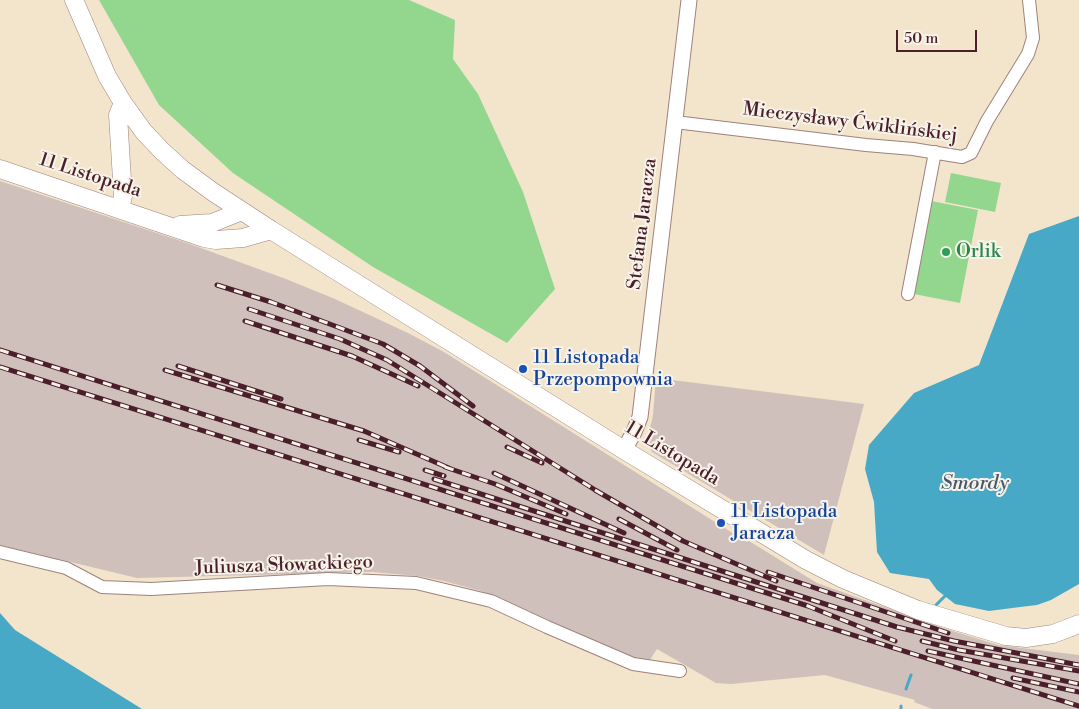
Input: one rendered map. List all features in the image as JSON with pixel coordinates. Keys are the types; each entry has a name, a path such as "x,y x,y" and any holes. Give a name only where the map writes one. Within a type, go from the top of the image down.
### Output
{"main road":[{"path":"74,0 107,76 123,103 144,132 162,151 213,192 242,211 241,221 234,238"},
{"path":"120,209 124,196 118,115 123,103"},
{"name":"11 Listopada","path":"0,169 210,239 242,238 271,230"},
{"name":"11 Listopada","path":"166,224 193,225 212,223 242,211 624,450 806,560 843,579 918,610 1006,636 1026,638 1046,636 1079,624"}],"street":[{"name":"Stefana Jaracza","path":"624,450 640,417 689,0"},
{"name":"Mieczysławy Ćwiklińskiej","path":"675,122 935,152 962,157 971,153 987,121 1028,54 1033,38 1029,0"},
{"path":"908,294 935,152"},
{"name":"Juliusza Słowackiego","path":"0,552 66,568 102,587 151,589 328,579 416,583 491,601 547,628 633,664 680,671"}],"shaded area":[{"path":"0,181 187,243 286,279 335,299 408,333 444,352 747,542 749,541 817,583 943,628 998,645 1079,655 1079,709 932,709 914,702 915,700 825,675 731,684 716,683 657,649 646,666 637,659 481,591 418,576 372,572 137,578 0,545"},
{"path":"656,378 864,404 824,555 652,452 647,442 653,415"}],"green space":[{"path":"99,0 409,0 455,20 453,59 478,94 523,192 555,289 507,343 373,267 233,173 159,105"},
{"name":"Orlik","path":"951,173 1001,183 995,212 945,202"},
{"name":"Orlik","path":"931,201 978,210 960,303 914,294"}],"water":[{"name":"Smordy","path":"1079,216 1079,584 1051,600 1037,605 989,611 955,604 937,590 929,579 890,573 877,552 874,502 865,469 869,445 914,393 979,365 1029,234"},
{"path":"0,613 15,630 142,709 0,709"}],"waterway":[{"path":"936,605 945,596"},
{"path":"906,689 911,675"}],"railway":[{"path":"217,285 271,302 383,344 420,366 473,406"},
{"path":"249,309 340,339 387,360 600,493"},
{"path":"245,321 352,356 418,386"},
{"path":"0,350 808,606 895,641"},
{"path":"178,366 281,399"},
{"path":"0,367 1079,706"},
{"path":"165,370 364,431 451,469"},
{"path":"359,440 399,452"},
{"path":"507,447 542,463"},
{"path":"445,467 495,484 566,514"},
{"path":"425,470 444,476"},
{"path":"494,473 624,533"},
{"path":"434,479 897,627 954,641 1079,665"},
{"path":"595,490 683,541 776,581"},
{"path":"619,519 677,550"},
{"path":"768,572 948,633"},
{"path":"922,641 959,650 1079,671"},
{"path":"928,651 1079,684"},
{"path":"1013,678 1079,692"}],"place":[{"name":"Orlik","path":"946,252"},
{"name":"11 Listopada Przepompownia","path":"523,369"},
{"name":"11 Listopada Jaracza","path":"721,523"}]}
